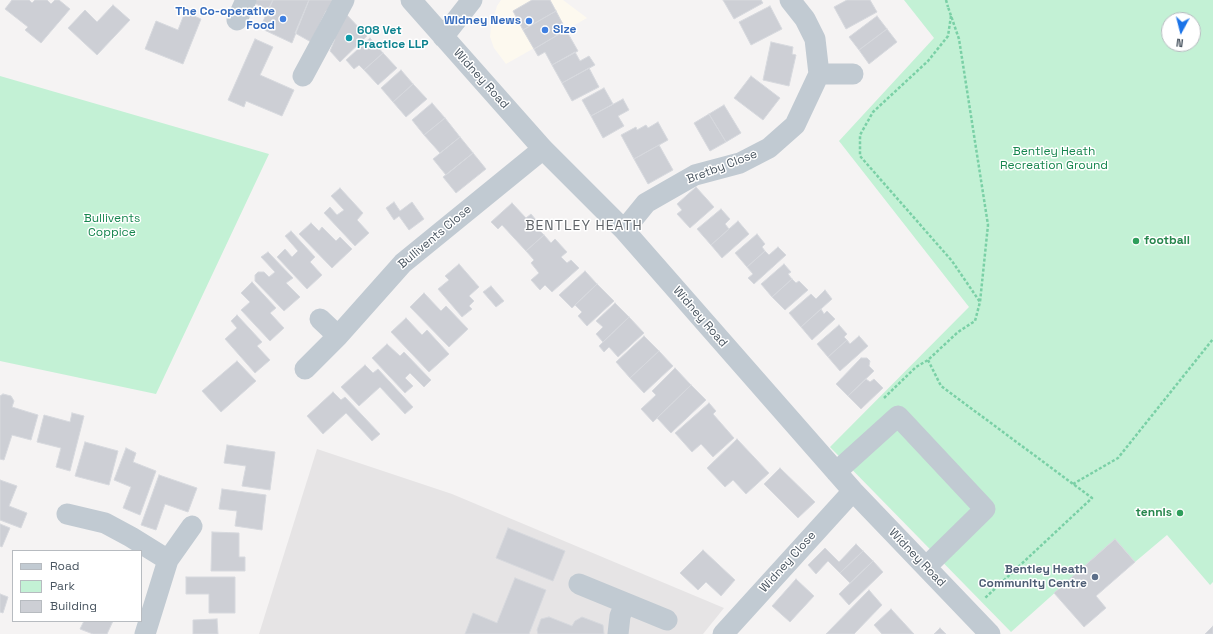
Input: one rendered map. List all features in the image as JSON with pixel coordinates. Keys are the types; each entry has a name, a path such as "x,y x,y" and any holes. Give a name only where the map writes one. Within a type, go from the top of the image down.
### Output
{"street":[{"path":"237,20 246,0"},
{"path":"303,76 344,0"},
{"name":"Widney Road","path":"411,0 543,148 624,230 836,472 990,634"},
{"path":"443,37 472,0"},
{"path":"790,0 805,19 815,39 819,74 853,74"},
{"name":"Bretby Close","path":"624,230 646,203 695,175 740,163 770,148 795,125 819,74"},
{"name":"Bullivents Close","path":"305,369 338,336 403,263 543,148"},
{"path":"320,319 338,336"},
{"path":"836,472 898,416 985,509 926,567"},
{"name":"Widney Close","path":"723,634 853,490"},
{"path":"67,514 105,523 168,560"},
{"path":"145,634 168,560 192,526"},
{"path":"578,584 667,620"},
{"path":"618,634 620,616 625,604"}],"path":[{"path":"946,0 959,39 988,225 980,302 975,320 958,332 928,360 941,386 1092,498 970,612"},
{"path":"948,7 951,15 948,36 928,61 874,112 860,135 860,156 952,261 980,302"},
{"path":"1073,484 1118,458 1213,339"}],"shaded area":[{"path":"501,0 563,0 587,18 506,64 494,48 490,37 491,26 497,6"},
{"path":"317,449 452,494 724,608 703,634 259,634"}],"green space":[{"name":"Bentley Heath Recreation Ground","path":"904,0 1213,0 1213,582 1210,585 1167,535 1135,562 1115,539 1011,632 830,447 969,307 839,141 934,38"},
{"name":"Bullivents Coppice","path":"0,76 269,154 156,394 0,361"}],"building":[{"path":"12,0 29,0 32,3 35,0 47,0 51,4 55,0 59,0 70,9 41,43 25,30 28,27 5,9"},
{"path":"256,0 273,0 268,10 254,3"},
{"name":"The Co-operative Food","path":"273,0 309,0 292,43 260,28"},
{"path":"309,0 337,0 326,11 311,42 295,33"},
{"name":"Widney News","path":"532,0 550,0 556,11 523,30 513,11"},
{"path":"723,0 761,0 763,3 734,19"},
{"path":"847,0 870,0 877,12 846,29 834,7"},
{"path":"113,5 130,20 97,55 68,28 85,10 97,22"},
{"path":"770,6 782,29 751,45 739,22"},
{"name":"Size","path":"556,11 566,30 534,49 523,30"},
{"path":"185,12 201,19 183,64 145,49 156,21 178,30"},
{"name":"608 Vet Practice LLP","path":"344,12 367,36 340,62 330,51 335,39 332,37"},
{"path":"877,16 887,29 859,50 849,37"},
{"path":"887,29 897,42 869,64 859,50"},
{"path":"566,30 578,51 552,65 545,52 538,56 534,49"},
{"path":"370,38 383,53 364,70 359,65 354,69 346,60"},
{"path":"255,39 273,47 260,75 294,90 282,116 246,101 244,107 228,100"},
{"path":"771,42 793,47 792,54 796,55 789,86 763,80"},
{"path":"575,52 580,61 589,56 595,65 562,83 552,65"},
{"path":"383,53 397,68 378,85 364,70"},
{"path":"589,68 599,87 572,101 562,83"},
{"path":"401,70 413,84 393,102 381,88"},
{"path":"751,76 780,98 763,120 734,98"},
{"path":"413,84 427,99 406,117 393,102"},
{"path":"604,88 613,104 591,116 582,100"},
{"path":"623,99 629,110 618,116 624,126 603,138 591,116"},
{"path":"432,103 445,118 424,135 412,120"},
{"path":"724,105 741,133 726,142 709,114"},
{"path":"709,114 726,142 710,151 694,123"},
{"path":"445,118 460,137 440,153 424,135"},
{"path":"658,122 668,140 634,159 621,135 636,127 637,130 646,125 648,128"},
{"path":"460,137 473,153 446,175 433,159"},
{"path":"659,145 673,170 648,184 634,159"},
{"path":"473,153 486,169 456,193 443,177"},
{"path":"696,187 714,207 690,228 677,214 682,210 677,204"},
{"path":"340,188 363,213 357,220 369,233 355,246 324,213 330,207 337,215 344,210 331,196"},
{"path":"394,202 400,211 412,202 424,219 409,230 399,216 394,220 386,208"},
{"path":"512,203 526,218 531,214 541,226 538,229 544,235 526,251 502,225 498,229 491,222"},
{"path":"721,209 730,219 725,224 729,229 711,245 697,229"},
{"path":"738,221 749,234 722,258 711,245"},
{"path":"311,223 319,231 322,227 336,241 340,237 352,249 332,268 299,234"},
{"path":"291,231 315,257 310,262 322,275 307,289 277,257 285,249 292,257 298,251 285,236"},
{"path":"757,234 765,244 762,247 765,251 747,267 735,253"},
{"path":"544,235 551,243 555,239 567,252 561,257 567,263 571,260 579,268 552,292 545,285 540,290 531,280 539,273 531,263 534,260 526,251"},
{"path":"778,247 786,255 754,284 748,278 753,274 747,267 765,251 769,255"},
{"path":"268,252 293,278 286,283 300,297 284,311 255,281 255,275 258,272 264,272 269,277 275,272 261,257"},
{"path":"459,264 479,287 469,296 474,301 469,306 472,309 462,317 438,289 449,280 445,276"},
{"path":"784,264 791,272 788,274 792,279 772,297 761,284"},
{"path":"585,271 597,284 572,308 559,295"},
{"path":"792,279 796,283 799,281 808,290 785,310 772,297"},
{"path":"252,282 276,308 270,313 284,328 270,341 241,310 250,302 241,293"},
{"path":"597,284 614,301 587,326 578,316 582,312 575,305"},
{"path":"491,286 504,301 496,307 483,292"},
{"path":"825,290 832,299 801,327 789,313 811,294 816,299"},
{"path":"424,293 441,311 446,306 468,329 449,347 410,307"},
{"path":"615,303 629,317 603,342 596,334 603,327 596,321"},
{"path":"821,309 824,314 827,311 835,319 812,340 801,327"},
{"path":"237,315 262,342 257,346 270,360 255,373 225,339 237,328 231,321"},
{"path":"629,317 644,333 618,357 609,347 604,352 599,346"},
{"path":"406,318 422,335 427,330 449,354 429,372 391,332"},
{"path":"839,325 847,334 844,337 847,340 828,357 817,344"},
{"path":"644,336 659,351 630,378 616,362"},
{"path":"859,336 868,346 840,371 828,357 847,340 850,344"},
{"path":"387,344 400,356 404,352 431,380 424,387 410,373 405,378 413,386 405,393 372,358"},
{"path":"659,351 673,366 644,393 630,378"},
{"path":"861,358 867,358 870,361 869,366 874,371 848,396 836,384"},
{"path":"237,361 256,381 221,412 202,391"},
{"path":"365,365 373,373 378,369 413,407 405,414 380,387 359,406 341,387"},
{"path":"675,368 691,385 653,422 641,409 656,395 652,391"},
{"path":"866,379 870,382 874,379 883,388 861,409 848,396"},
{"path":"691,385 706,400 671,433 657,418"},
{"path":"333,392 341,400 345,397 380,434 372,441 346,413 323,434 307,416"},
{"path":"3,394 11,396 14,401 12,407 38,415 31,440 12,435 4,460 0,459 0,396"},
{"path":"709,403 716,411 713,414 734,438 713,457 701,444 692,452 675,433"},
{"path":"72,413 84,416 70,471 56,467 61,448 37,442 44,415 70,422"},
{"path":"737,439 769,473 746,494 733,480 725,487 707,468"},
{"path":"85,442 118,451 109,485 75,476"},
{"path":"227,445 275,452 270,490 242,486 246,466 224,463"},
{"path":"126,448 136,453 133,462 156,471 140,515 123,508 131,487 114,480"},
{"path":"780,468 815,502 798,518 764,484"},
{"path":"159,475 197,488 188,512 165,504 156,530 141,525"},
{"path":"0,480 17,486 9,506 27,513 21,528 0,520"},
{"path":"222,489 266,495 262,530 235,526 237,511 219,509"},
{"path":"0,524 10,528 2,547 0,546"},
{"path":"508,528 565,551 553,581 496,558"},
{"path":"212,532 239,533 239,557 245,557 245,571 211,571"},
{"name":"Bentley Heath Community Centre","path":"1115,539 1135,562 1096,596 1106,608 1084,627 1054,593"},
{"path":"856,544 863,551 840,573 828,561 816,574 808,565 825,548 839,562"},
{"path":"703,550 735,580 721,596 706,582 698,590 680,573"},
{"path":"863,551 873,561 850,583 840,573"},
{"path":"873,561 883,572 849,605 839,594"},
{"path":"186,577 235,577 235,613 209,613 209,594 186,594"},
{"path":"515,578 546,590 529,634 465,634 473,613 497,623"},
{"path":"796,579 814,596 790,622 772,606"},
{"path":"869,590 882,605 854,634 826,634"},
{"path":"0,594 8,597 3,613 0,612"},
{"path":"891,609 914,634 882,634 874,625"},
{"path":"549,617 572,626 575,621 582,617 603,625 604,634 538,634 537,630 541,619"},
{"path":"217,619 218,634 193,634 193,620"},
{"path":"84,622 113,622 107,634 93,634 80,629"},
{"path":"1213,626 1213,634 1205,634"},
{"path":"940,628 946,634 934,634"}],"place":[{"name":"The Co-operative Food","path":"283,19"},
{"name":"Widney News","path":"529,21"},
{"name":"Size","path":"545,30"},
{"name":"608 Vet Practice LLP","path":"349,38"},
{"name":"football","path":"1136,241"},
{"name":"tennis","path":"1180,513"},
{"name":"Bentley Heath Community Centre","path":"1095,577"}],"district":[{"name":"BENTLEY HEATH","path":"584,226"}]}
